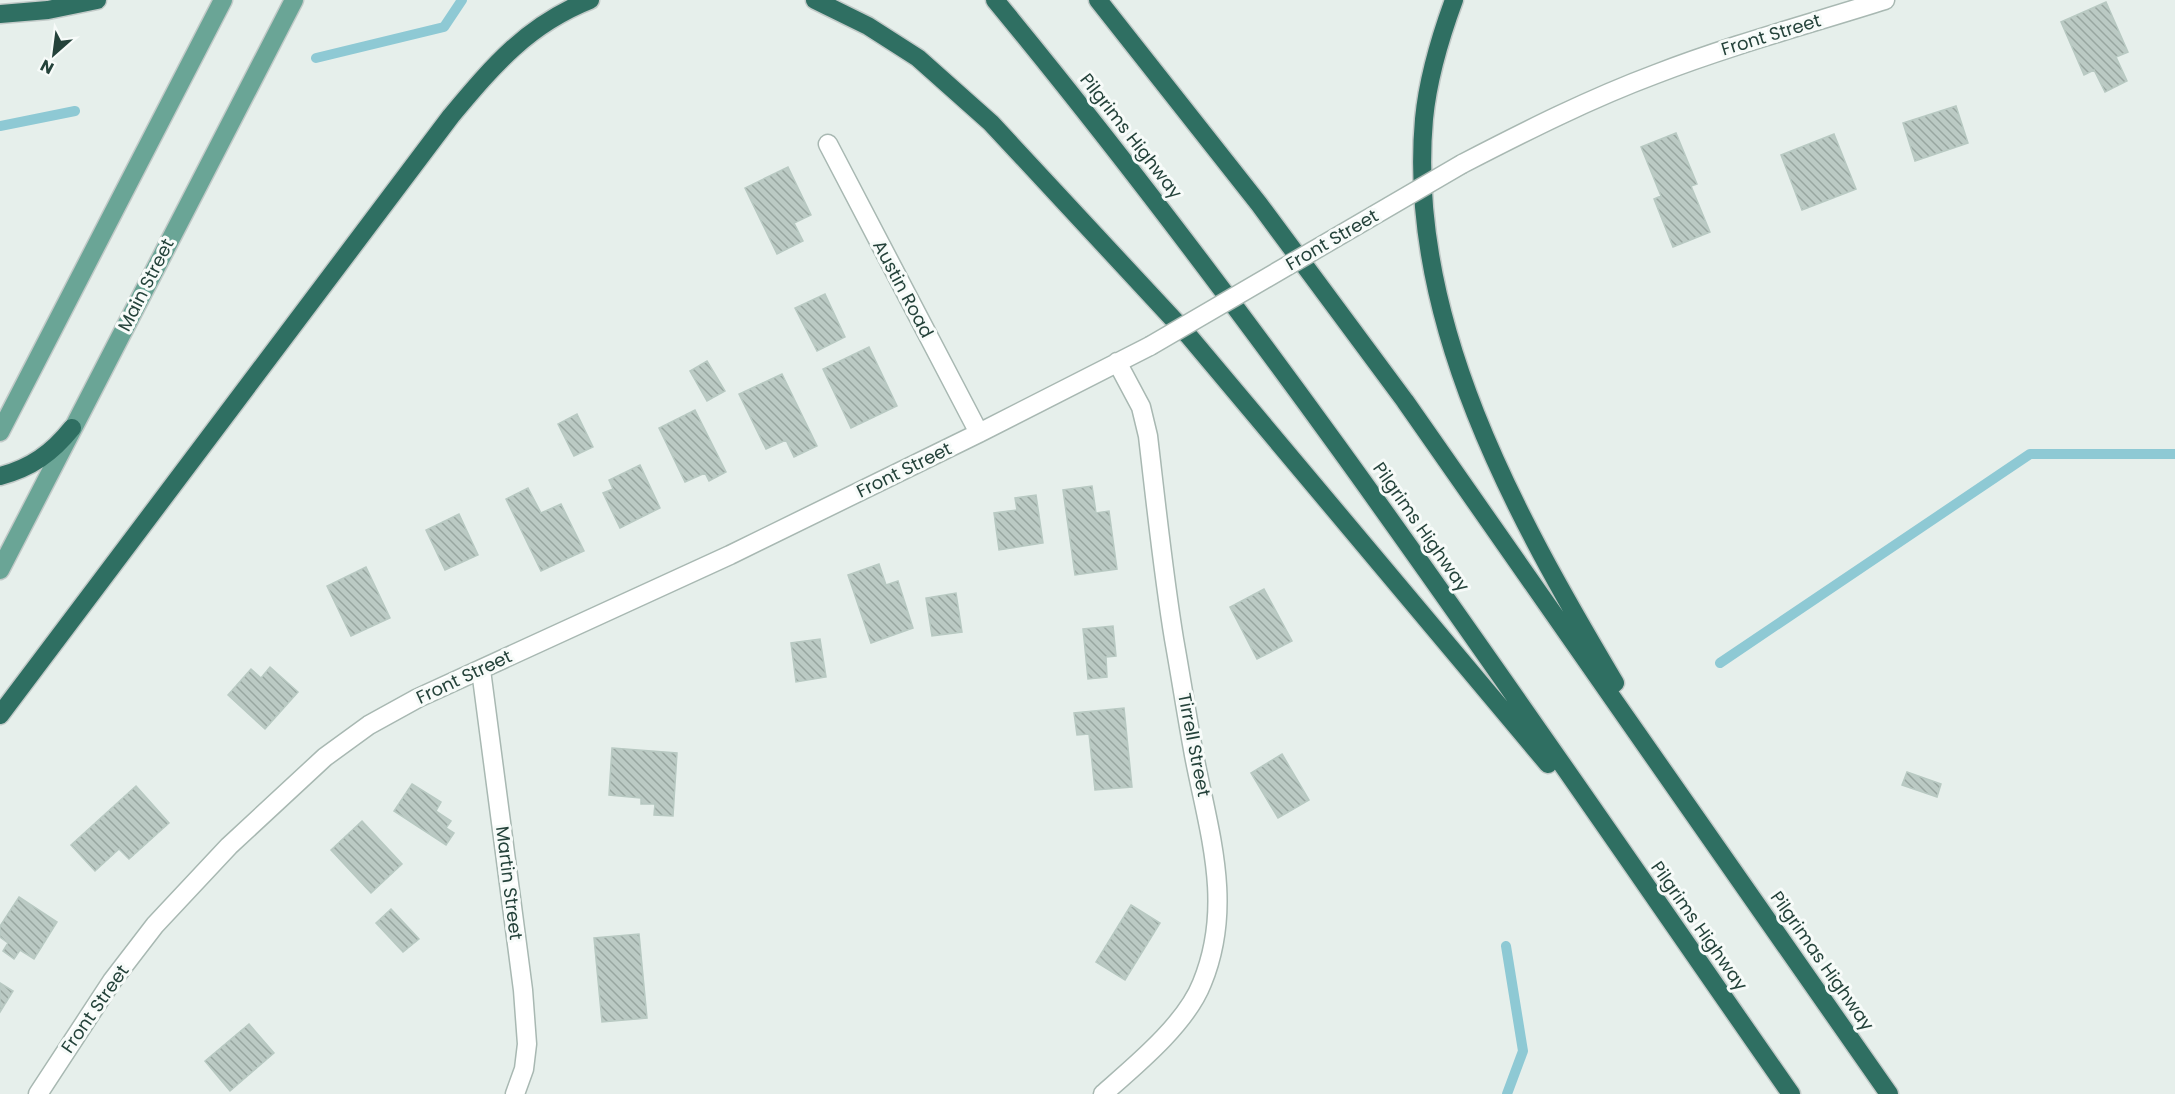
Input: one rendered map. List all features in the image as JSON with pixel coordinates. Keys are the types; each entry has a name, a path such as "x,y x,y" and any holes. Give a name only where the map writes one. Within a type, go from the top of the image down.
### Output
{"highway":[{"path":"0,14 48,10 97,0"},
{"path":"0,715 451,116 489,72 527,35 557,15 590,0"},
{"path":"815,0 868,26 918,58 991,123 1090,227 1217,369 1503,710 1653,897"},
{"name":"Pilgrims Highway","path":"995,0 1125,161 1311,409 1791,1094"},
{"path":"1098,0 1259,204 1405,401 1721,853"},
{"path":"1454,0 1430,83 1424,118 1423,148 1428,239 1439,296 1453,349 1482,427 1545,559 1655,749 1721,853"},
{"path":"0,476 30,466 45,456 72,428"},
{"name":"Pilgrimas Highway","path":"1721,853 1889,1094"}],"main road":[{"path":"0,432 223,0"},
{"name":"Main Street","path":"0,570 294,0"}],"street":[{"name":"Front Street","path":"39,1094 112,981 155,925 229,846 326,757 369,725 418,698 740,550 1150,346 1462,164 1572,108 1702,57 1885,0"},
{"name":"Austin Road","path":"828,144 979,433"},
{"name":"Tirrell Street","path":"1103,1094 1148,1055 1172,1028 1202,985 1216,934 1219,896 1211,831 1194,754 1170,616 1148,436 1141,407 1117,362"},
{"name":"Martin Street","path":"482,670 524,990 527,1044 524,1069 515,1094"}],"building":[{"path":"2106,2 2128,52 2116,57 2127,81 2105,92 2094,70 2084,75 2061,22"},
{"path":"1956,106 1968,143 1915,161 1903,123"},
{"path":"1676,133 1697,184 1691,186 1710,232 1673,247 1654,199 1661,196 1641,147"},
{"path":"1834,134 1856,189 1802,210 1781,155"},
{"path":"788,167 811,215 794,223 803,241 777,254 745,188"},
{"path":"825,294 845,337 817,351 795,308"},
{"path":"869,347 897,406 851,428 823,369"},
{"path":"707,361 725,391 707,401 690,371"},
{"path":"782,374 817,446 794,457 786,440 766,449 739,394"},
{"path":"695,410 726,472 709,481 705,473 685,482 659,428"},
{"path":"577,414 593,447 574,456 558,424"},
{"path":"640,465 660,508 620,528 603,493 613,489 609,480"},
{"path":"1092,486 1096,513 1109,511 1117,569 1075,575 1063,490"},
{"path":"528,488 541,513 561,504 584,551 541,571 506,499"},
{"path":"1036,495 1043,543 999,550 994,513 1017,510 1015,498"},
{"path":"459,514 478,555 445,570 426,530"},
{"path":"879,564 886,585 898,581 913,628 871,643 848,575"},
{"path":"366,567 390,618 351,636 327,586"},
{"path":"1264,589 1292,641 1257,659 1230,607"},
{"path":"956,593 962,632 932,636 926,598"},
{"path":"1113,626 1116,656 1106,657 1107,677 1088,679 1083,629"},
{"path":"820,639 826,677 796,682 791,643"},
{"path":"270,667 298,692 265,729 228,695 251,669 261,678"},
{"path":"1124,708 1132,787 1095,790 1089,734 1077,735 1074,713"},
{"path":"612,748 677,753 673,816 654,815 655,804 641,804 641,798 609,795"},
{"path":"1282,754 1309,800 1278,818 1251,773"},
{"path":"1907,772 1941,784 1937,797 1902,785"},
{"path":"412,784 441,802 436,811 451,821 446,828 454,833 446,845 394,811"},
{"path":"136,786 169,823 129,859 119,849 95,871 71,845"},
{"path":"362,821 402,864 371,893 331,850"},
{"path":"19,897 57,922 34,959 20,950 14,959 3,951 8,943 0,937 0,926"},
{"path":"1131,905 1160,923 1125,980 1096,962"},
{"path":"391,909 419,939 403,952 376,923"},
{"path":"639,934 647,1018 602,1022 594,938"},
{"path":"0,983 13,991 0,1012"},
{"path":"249,1024 274,1053 230,1091 205,1061"}],"waterway":[{"path":"316,58 444,27 462,0"},
{"path":"0,126 75,111"},
{"path":"1720,663 2030,454 2175,454"},
{"path":"1506,946 1523,1051 1507,1094"}]}
